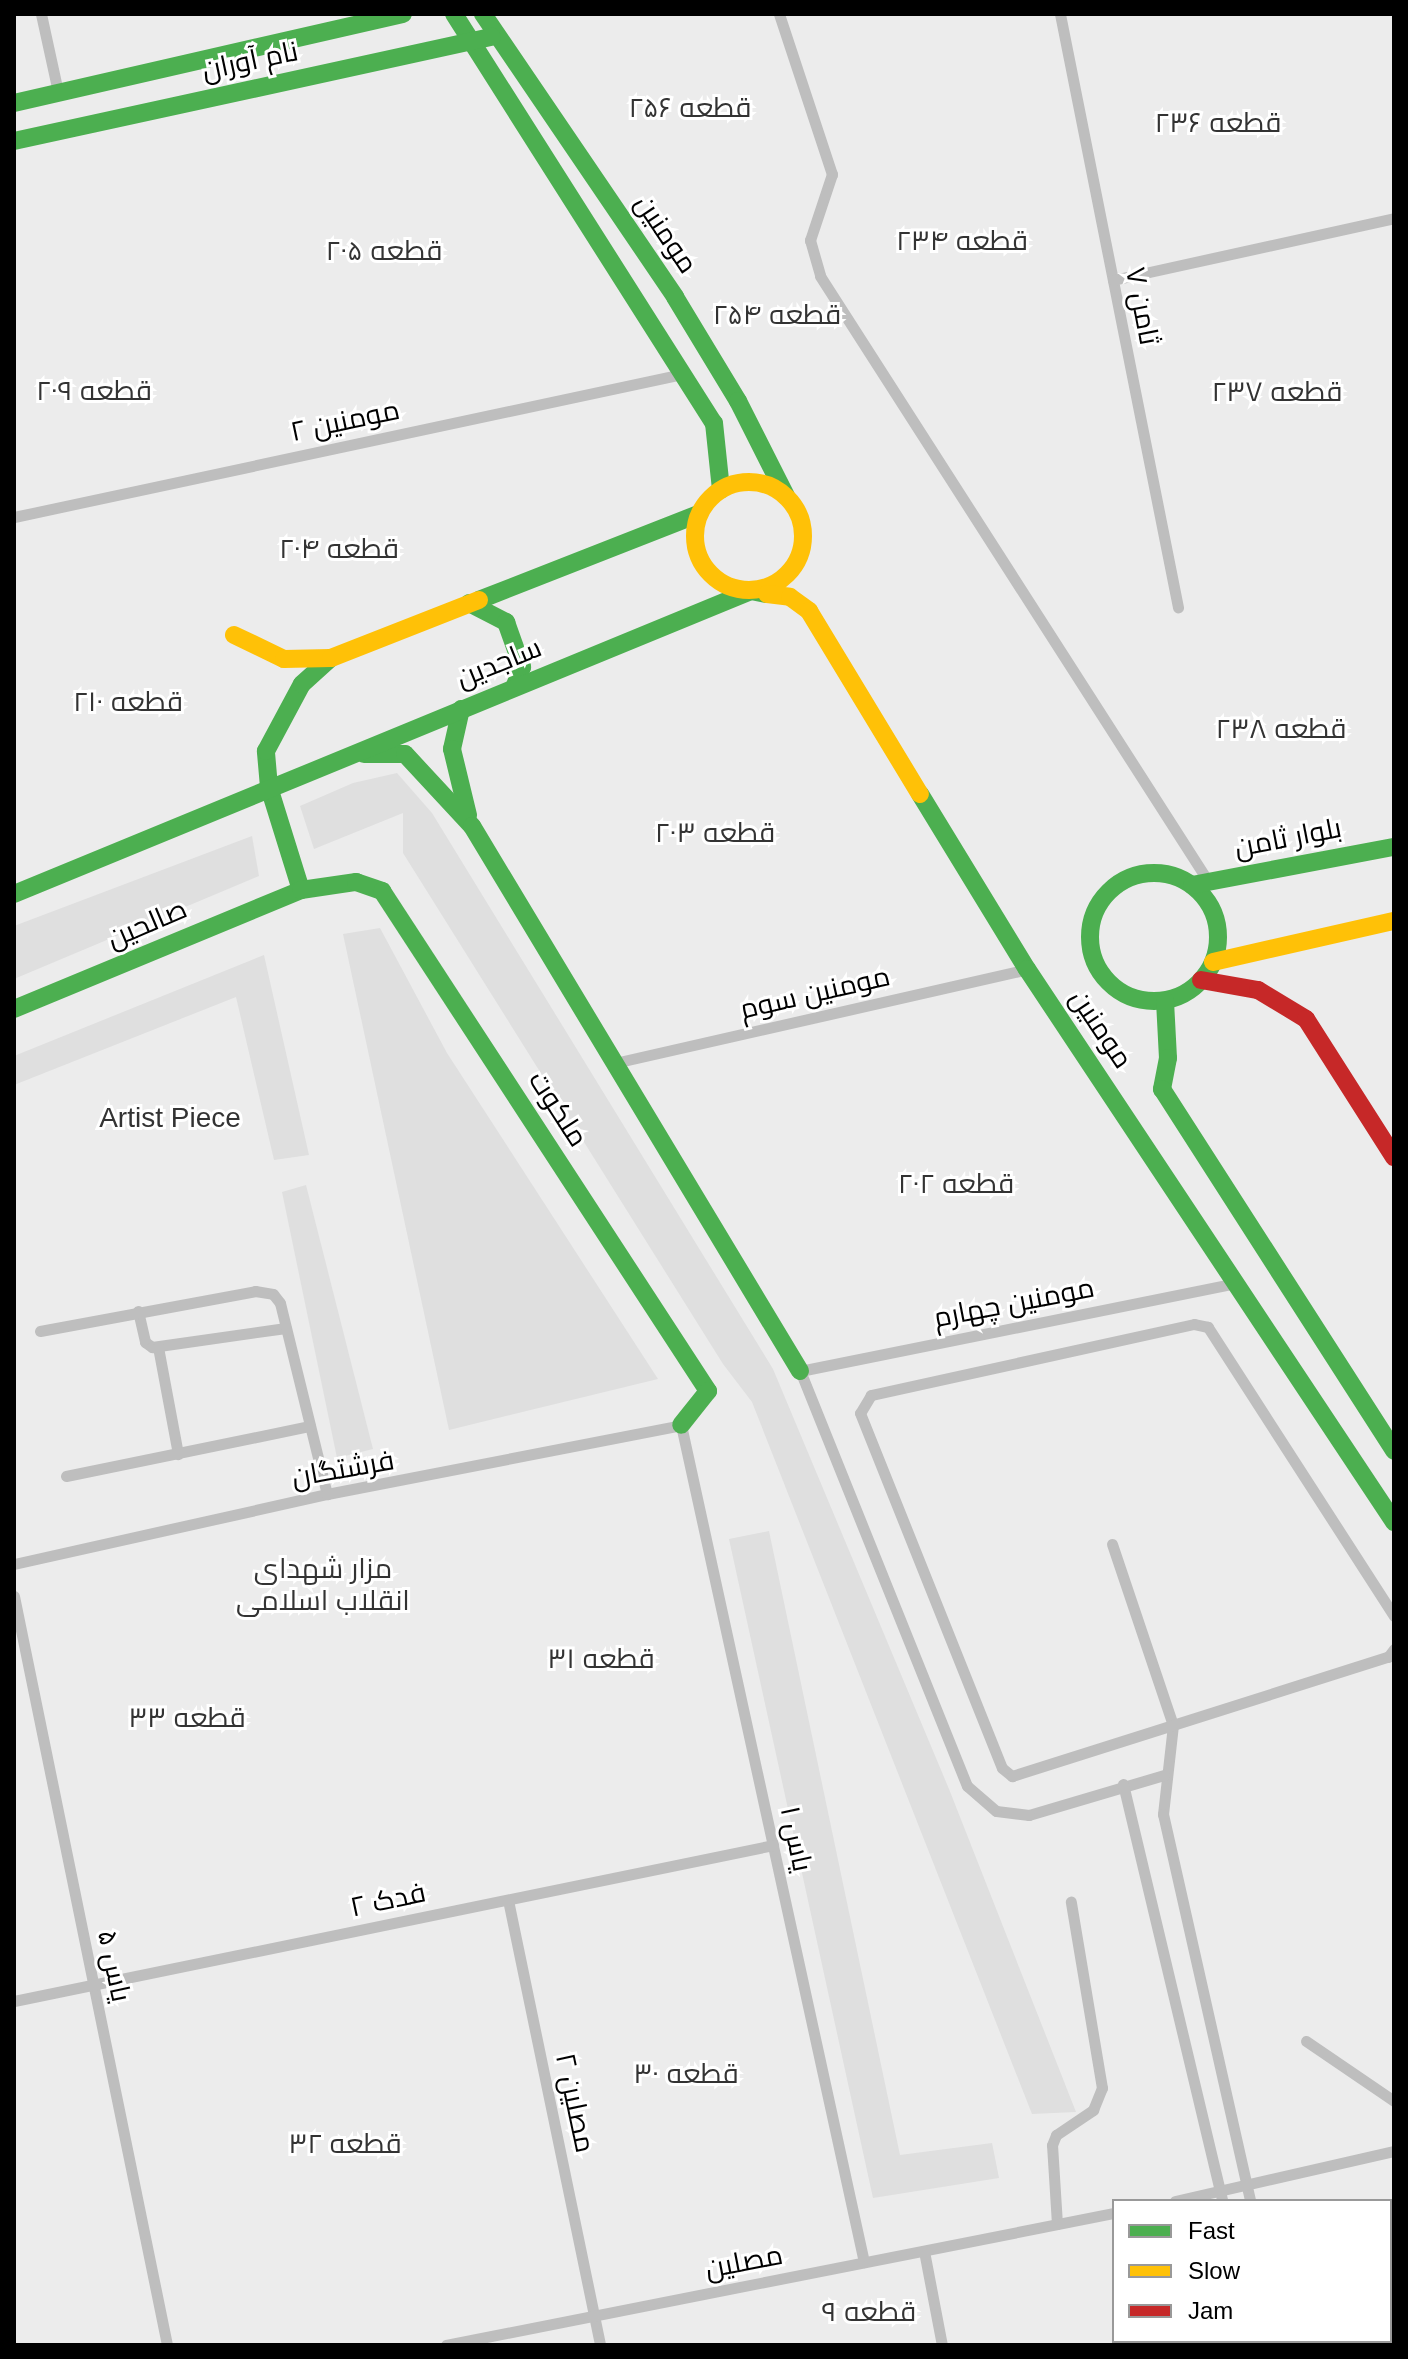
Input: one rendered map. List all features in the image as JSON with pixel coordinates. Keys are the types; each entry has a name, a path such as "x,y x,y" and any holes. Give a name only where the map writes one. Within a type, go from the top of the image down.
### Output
{"street":[{"name":"نام آوران","path":"14,103 403,14"},
{"path":"412,14 424,52"},
{"name":"مومنین","path":"454,14 686,373 714,423 721,490"},
{"name":"مومنین","path":"483,14 675,297 738,401 786,496"},
{"name":"نام آوران","path":"14,141 498,36"},
{"path":"301,890 269,787 266,751 282,716 302,684 331,658 699,514 721,490 754,482 786,496 800,517 801,551 782,579 751,591 716,580 704,567 696,550 699,514"},
{"name":"مومنین","path":"751,591 790,597 809,611 1027,969 1394,1522"},
{"name":"ساجدین","path":"14,894 751,591"},
{"path":"469,603 506,622 522,667 514,688"},
{"path":"234,635 284,659 331,658"},
{"path":"461,709 452,749 472,826"},
{"path":"357,753 405,754 472,826 800,1371"},
{"name":"بلوار ثامن","path":"1200,884 1394,847"},
{"path":"1173,875 1200,884 1216,920 1213,962 1201,980 1165,1001 1124,994 1107,981 1092,954 1091,922 1099,903 1132,876 1173,875"},
{"name":"ملکوت","path":"301,890 356,882 382,891 708,1391 681,1425"},
{"name":"صالحین","path":"14,1009 301,890"},
{"path":"1213,962 1394,921"},
{"path":"1201,980 1258,990 1306,1019 1394,1157"},
{"name":"مومنین","path":"1165,1001 1168,1058 1162,1089 1394,1451"}],"lane":[{"path":"41,14 58,93"},
{"path":"779,14 832,174 810,240 820,276 1200,884"},
{"name":"ثامن ۷","path":"1060,14 1178,607"},
{"path":"1113,280 1394,218"},
{"name":"مومنین ۲","path":"14,517 686,373"},
{"name":"مومنین سوم","path":"614,1063 1027,969"},
{"name":"مومنین چهارم","path":"800,1371 1237,1283"},
{"path":"40,1331 262,1291 277,1296 327,1494"},
{"path":"138,1311 146,1345 158,1347 286,1328"},
{"path":"1394,1616 1208,1327 1194,1324 871,1395 860,1413 1002,1768 1012,1776 1388,1657 1394,1649"},
{"path":"158,1347 178,1454"},
{"path":"800,1371 967,1786 996,1811 1029,1815 1123,1784 1164,1775"},
{"name":"فرشتگان","path":"14,1564 327,1494 681,1425"},
{"name":"یاس ۱","path":"681,1425 864,2262"},
{"path":"66,1476 310,1426"},
{"path":"1112,1544 1173,1725 1164,1775 1163,1814 1250,2199"},
{"name":"یاس ۵","path":"14,1596 167,2345"},
{"path":"1123,1784 1221,2197"},
{"name":"فدک ۲","path":"14,2001 773,1845"},
{"name":"مصلین ۲","path":"508,1900 600,2345"},
{"path":"1054,2225 1052,2145 1056,2135 1093,2110 1102,2088 1071,1902"},
{"path":"1306,2041 1394,2101"},
{"path":"1198,2199 1221,2197 1247,2187 1394,2151"},
{"name":"مصلین","path":"446,2345 1112,2213"},
{"path":"924,2251 942,2345"}],"green space":[{"path":"14,14 1394,14 1394,2345 14,2345"}],"building":[{"path":"397,773 432,813 773,1369 949,1789 1076,2112 1032,2114 752,1402 723,1364 403,853 403,813 314,849 300,806 353,783"},
{"path":"252,836 259,876 14,979 14,926"},
{"path":"380,928 447,1053 658,1379 449,1430 343,934"},
{"path":"264,955 309,1155 274,1160 236,997 14,1085 14,1056"},
{"path":"306,1185 373,1449 337,1458 282,1192"},
{"path":"769,1531 900,2155 992,2143 999,2178 873,2198 729,1539"}],"traffic: fast":[{"path":"14,103 403,14"},
{"path":"454,14 714,423 721,490"},
{"path":"483,14 675,297 738,401 786,496"},
{"path":"14,141 492,37"},
{"path":"479,600 699,514"},
{"path":"14,894 751,591 767,594"},
{"path":"469,603 506,622 522,667 514,688"},
{"path":"301,890 269,787 266,751 302,684 331,658"},
{"path":"461,709 452,749 468,815"},
{"path":"364,754 405,754 472,826 800,1371"},
{"path":"920,794 1027,969 1394,1522"},
{"path":"1192,885 1394,847"},
{"path":"1154,873 1178,878 1199,892 1213,913 1218,937 1213,961 1199,982 1178,996 1154,1001 1130,996 1109,982 1095,961 1090,937 1095,913 1109,892 1130,878 1154,873"},
{"path":"14,1009 301,890 356,882 382,891 708,1391 681,1425"},
{"path":"1165,1001 1168,1058 1162,1089 1394,1451"}],"traffic: slow":[{"path":"749,482 770,486 787,498 799,515 803,536 799,557 787,574 770,586 749,590 728,586 711,574 699,557 695,536 699,515 711,498 728,486 749,482"},
{"path":"767,594 790,597 809,611 920,794"},
{"path":"234,635 284,659 331,658 479,600"},
{"path":"1213,962 1394,921"}],"traffic: jam":[{"path":"1201,980 1258,990 1306,1019 1394,1157"}],"park label":[{"name":"قطعه ۲۵۶","path":"690,108"},
{"name":"قطعه ۲۳۶","path":"1218,123"},
{"name":"قطعه ۲۳۴","path":"962,241"},
{"name":"قطعه ۲۰۵","path":"384,251"},
{"name":"قطعه ۲۵۴","path":"777,315"},
{"name":"قطعه ۲۰۹","path":"94,391"},
{"name":"قطعه ۲۳۷","path":"1277,392"},
{"name":"قطعه ۲۰۴","path":"339,549"},
{"name":"قطعه ۲۱۰","path":"128,702"},
{"name":"قطعه ۲۳۸","path":"1281,729"},
{"name":"قطعه ۲۰۳","path":"715,833"},
{"name":"Artist Piece","path":"170,1118"},
{"name":"قطعه ۲۰۲","path":"956,1184"},
{"name":"مزار شهدای انقلاب اسلامی","path":"323,1585"},
{"name":"قطعه ۳۱","path":"601,1659"},
{"name":"قطعه ۳۳","path":"187,1718"},
{"name":"قطعه ۳۰","path":"686,2074"},
{"name":"قطعه ۳۲","path":"345,2144"},
{"name":"قطعه ۹","path":"869,2312"}]}
